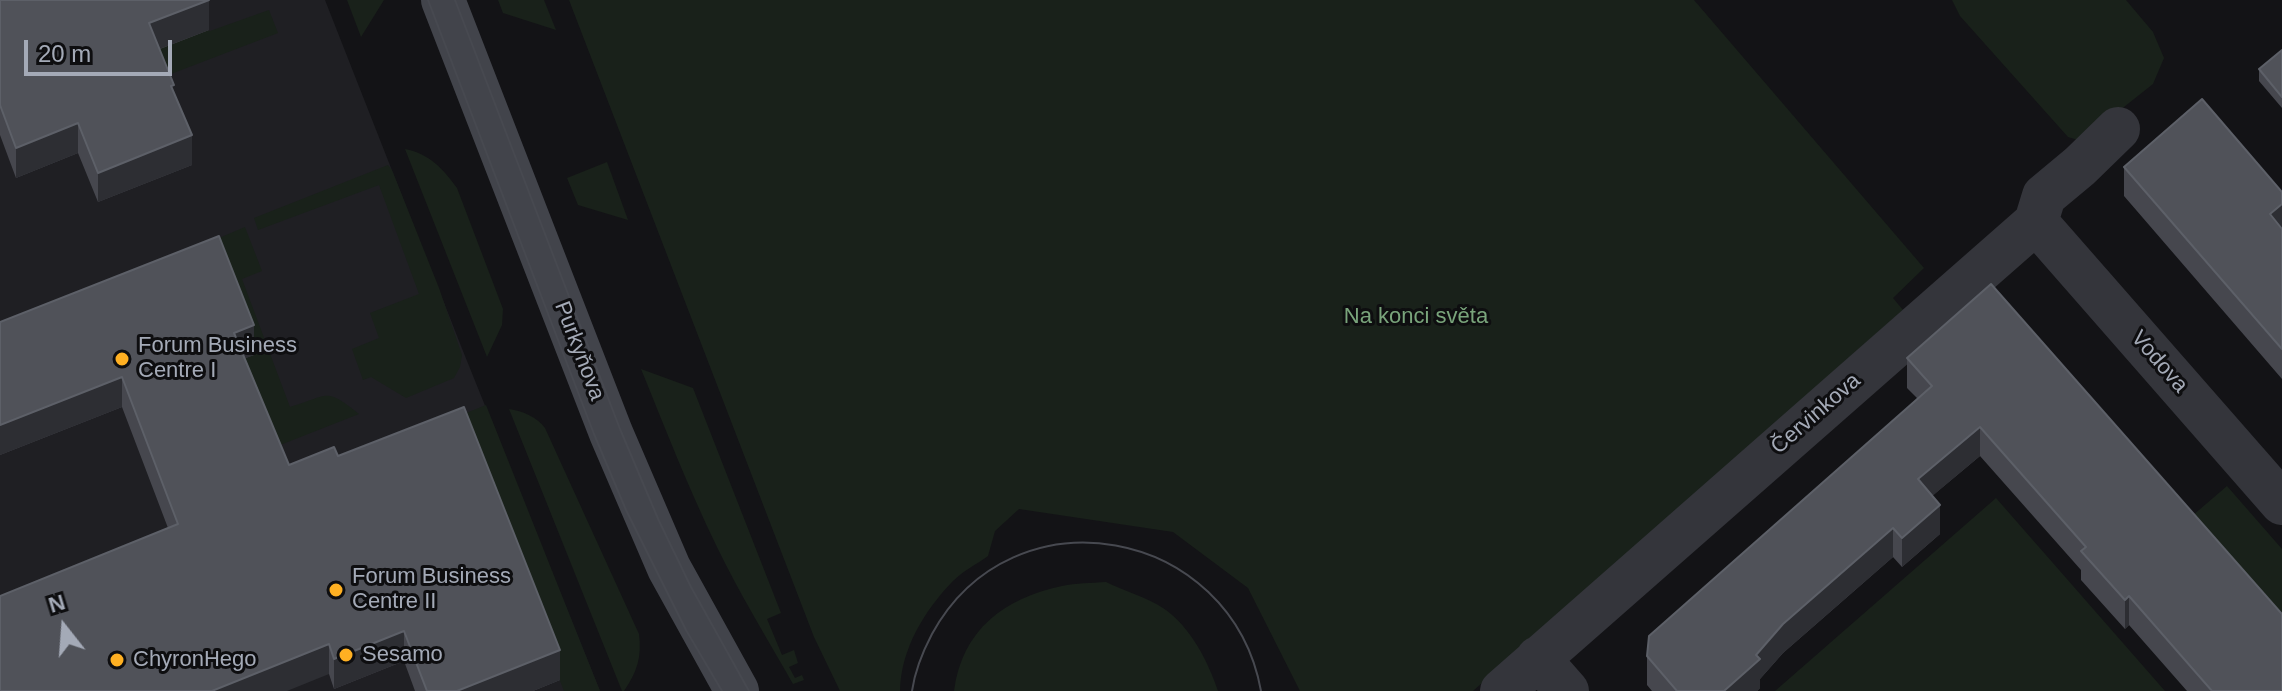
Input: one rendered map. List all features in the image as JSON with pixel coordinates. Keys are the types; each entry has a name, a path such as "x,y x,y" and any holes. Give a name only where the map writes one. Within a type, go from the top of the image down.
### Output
{"street":[{"name":"Purkyňova","path":"443,0 611,433 669,568 737,691"},
{"name":"Červinkova","path":"1502,691 2020,236 2044,196 2118,129"},
{"name":"Vodova","path":"2020,236 2282,503"},
{"path":"1538,658 1567,691"}],"shaded area":[{"path":"0,0 325,0 600,691 0,691"}],"green space":[{"path":"133,0 210,31 269,10 278,33 163,77"},
{"path":"347,0 384,0 361,37"},
{"path":"498,0 544,0 556,30 503,13"},
{"name":"Na konci světa","path":"569,0 1694,0 1924,268 1893,298 1903,310 1473,691 1300,691 1248,588 1173,532 1019,509 995,531 988,556 953,581 924,618 905,660 900,691 840,691 814,637"},
{"path":"1952,0 2126,0 2153,32 2164,58 2153,84 2081,141 2068,137 1960,16"},
{"path":"405,149 435,163 457,188 503,309 502,325 487,357"},
{"path":"607,162 628,220 578,205 567,178"},
{"path":"388,165 439,288 462,355 454,378 406,398 371,377 363,380 352,349 379,338 370,313 419,294 379,185 258,230 254,218"},
{"path":"245,227 262,271 242,279 290,407 326,396 339,400 359,414 270,449 234,363 253,355 193,249"},
{"path":"641,369 693,388 781,613 767,619 782,655 794,650 798,663 789,667 795,678 802,675 804,680 793,684 734,580 696,501"},
{"path":"486,405 600,691 564,691 464,437 429,428"},
{"path":"509,409 529,415 545,428 639,634 638,664 624,691 622,691"},
{"path":"2227,486 2282,549 2282,619 2192,516"},
{"path":"1996,498 2165,691 1775,691"},
{"path":"1106,582 1163,608 1182,624 1197,645 1218,691 954,691 959,669 976,634 1004,608 1041,591"}],"building":[{"path":"0,0 209,0 149,23 192,135 98,173 78,123 16,148 0,105"},
{"path":"2282,50 2282,97 2259,69"},
{"path":"2202,99 2282,192 2282,204 2270,214 2282,229 2282,349 2124,167"},
{"path":"219,236 254,325 234,333 289,465 334,447 338,456 464,407 560,650 457,691 427,691 404,631 334,659 329,644 212,691 0,691 0,596 178,524 122,377 0,425 0,322"},
{"path":"1991,284 2282,614 2282,691 2212,691 2129,596 2125,600 2081,551 2086,547 1980,427 1918,479 1940,505 1902,538 1893,528 1783,624 1756,655 1760,659 1724,691 1677,691 1647,656 1649,636 1932,386 1907,358"}],"tram line":[{"path":"428,0 626,510 686,630 722,691"},
{"path":"455,0 620,429 659,521 691,587 749,691"},
{"path":"912,691 919,662 932,634 968,587 1013,557 1064,544 1116,546 1165,562 1208,592 1242,635 1261,691"}],"place":[{"name":"Forum Business Centre I","path":"122,359"},
{"name":"Forum Business Centre II","path":"336,590"},
{"name":"Sesamo","path":"346,655"},
{"name":"ChyronHego","path":"117,660"}]}
